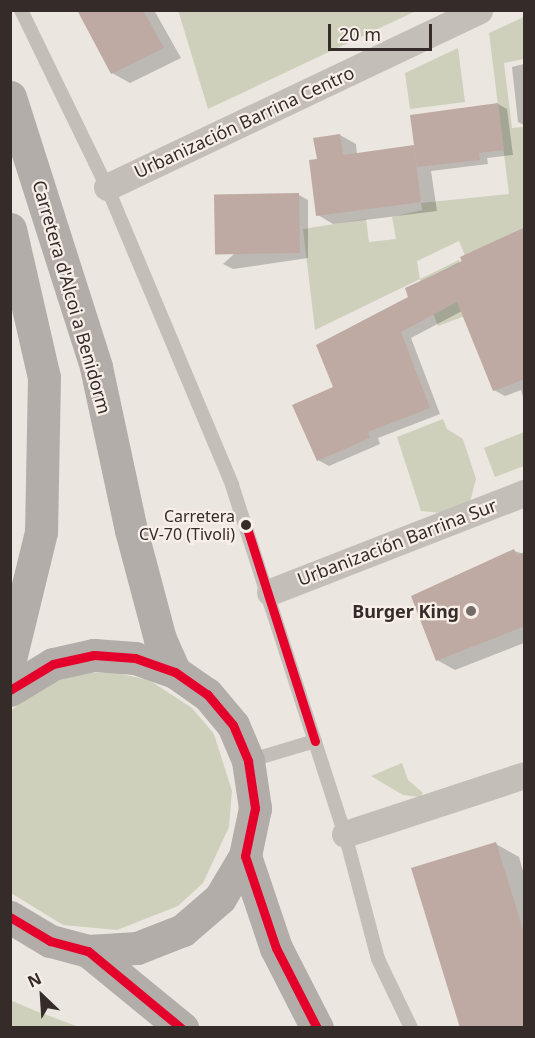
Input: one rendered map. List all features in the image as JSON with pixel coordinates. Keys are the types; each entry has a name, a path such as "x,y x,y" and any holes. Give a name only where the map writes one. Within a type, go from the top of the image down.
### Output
{"main road":[{"name":"Carretera d'Alcoi a Benidorm","path":"10,97 96,367 131,530 160,639 175,672"},
{"path":"10,230 44,376 41,532 10,659"},
{"path":"10,690 53,664 94,655 135,658 175,672 214,702 232,725 248,761 255,808 245,856 220,898 183,930 137,948 88,951 50,942 10,917"},
{"path":"245,856 276,948 317,1028"},
{"path":"88,951 182,1028"}],"street":[{"name":"Urbanización Barrina Centro","path":"107,187 479,10"},
{"name":"Urbanización Barrina Sur","path":"270,592 525,493"},
{"path":"345,834 525,775"}],"lane":[{"path":"21,10 107,187 232,485 270,592 345,834 378,959 411,1028"},
{"path":"248,761 315,741"}],"green space":[{"path":"178,10 416,10 416,11 208,109"},
{"path":"524,17 524,59 504,63 512,128 524,127 524,227 465,256 459,241 417,261 420,279 315,330 303,229 366,219 369,242 396,239 392,217 422,210 421,203 509,194 489,33"},
{"path":"458,48 465,102 410,109 405,73"},
{"path":"459,260 465,278 524,294 438,326 420,279"},
{"path":"443,419 447,429 463,439 476,479 470,502 442,513 421,511 397,437"},
{"path":"524,432 524,466 495,477 484,448"},
{"path":"82,673 116,673 149,680 192,708 214,734 232,791 229,827 203,883 178,906 117,930 63,925 11,893 10,711 47,684"},
{"path":"402,763 408,780 423,793 420,797 403,795 371,776"},
{"path":"10,1000 36,1011 79,1027 11,1027"}],"building":[{"path":"77,10 143,10 164,48 111,74"},
{"path":"498,103 504,150 479,153 480,160 417,167 410,115"},
{"path":"340,134 343,155 414,145 421,202 316,216 309,160 317,159 313,138"},
{"path":"299,193 300,253 215,254 214,194"},
{"path":"525,227 525,379 493,391 457,302 401,332 430,408 368,432 370,438 317,461 292,405 333,387 316,345 408,297 405,288 462,262 460,257"},
{"name":"Burger King","path":"514,549 517,555 525,552 525,626 436,661 411,596"},
{"path":"496,842 525,936 525,1028 460,1028 411,868"}],"transit line":[{"path":"245,522 315,741"},
{"path":"10,690 53,664 94,655 135,658 175,672 207,694 233,725 248,761 255,808 245,856 276,948 317,1028"},
{"path":"10,917 50,941 88,951 181,1028"}],"place":[{"name":"Carretera CV-70 (Tivoli)","path":"246,525"},
{"name":"Burger King","path":"471,611"}]}
